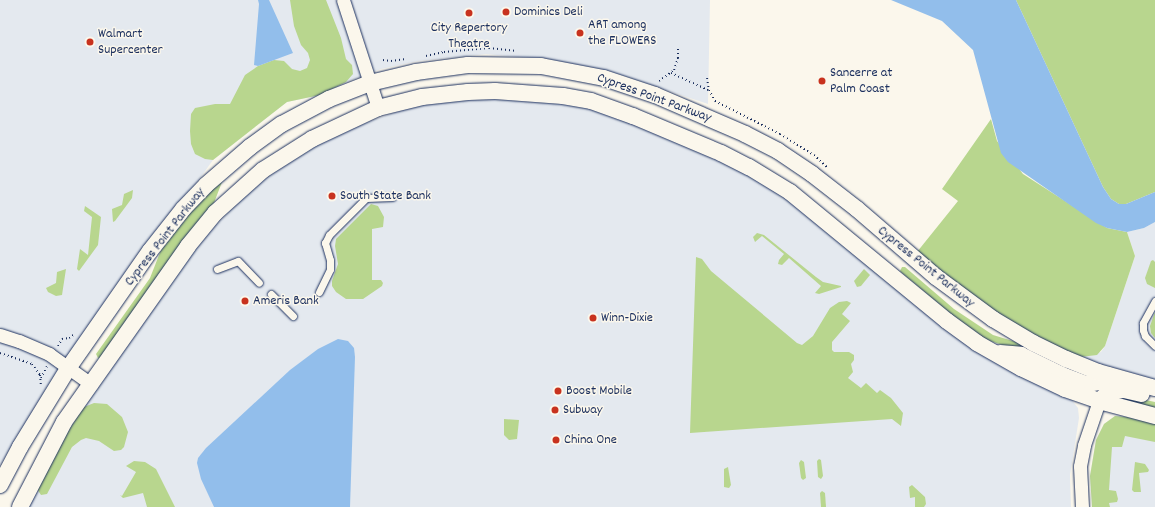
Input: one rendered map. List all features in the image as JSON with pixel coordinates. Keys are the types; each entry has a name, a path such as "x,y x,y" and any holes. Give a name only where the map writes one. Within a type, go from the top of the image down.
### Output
{"street":[{"path":"343,0 378,108"},
{"name":"Cypress Point Parkway","path":"0,485 20,447 69,367 150,251 192,198 250,147 282,124 329,100 370,83 416,72 448,67 487,64 522,65 579,72 604,78 655,95 745,134 790,158 840,195 936,277 993,319 1051,352 1109,375 1155,388"},
{"name":"Cypress Point Parkway","path":"20,507 64,422 188,246 215,213 263,170 312,139 378,108 422,97 468,92 495,91 563,96 591,101 633,116 721,153 790,192 947,321 994,353 1065,389 1099,401 1155,416"},
{"path":"0,335 19,341 48,354 69,367 91,384"},
{"path":"994,353 1021,355 1062,375 1086,384 1100,382 1109,375"},
{"path":"1082,507 1080,466 1084,445 1099,401 1110,391 1124,390 1155,397"}],"lane":[{"path":"319,292 330,269 330,260 325,243 329,235 366,198 392,197"},
{"path":"217,269 238,261 260,283"},
{"path":"271,294 293,316"},
{"path":"1155,301 1143,323 1144,336 1155,346"}],"path":[{"path":"671,73 709,90"},
{"path":"0,353 32,364 39,372 41,378"},
{"path":"39,391 43,373"}],"shaded area":[{"path":"0,0 710,0 708,104 621,75 552,60 486,54 418,61 381,69 346,82 320,95 287,102 213,160 41,398 0,465"},
{"path":"498,96 581,105 633,122 760,179 854,251 1070,398 1078,408 1079,418 1070,475 1071,507 27,507 79,414 182,265 202,239 253,188 309,147 351,128 408,108 459,98"},
{"path":"1155,222 1155,381 1137,377 1080,357 1101,352 1105,346 1135,256 1127,232 1144,228"},
{"path":"1115,416 1155,423 1155,507 1092,507 1090,476 1096,440 1104,424"}],"green space":[{"path":"290,0 326,0 341,38 346,59 352,65 353,74 346,82 320,95 287,102 213,160 205,159 195,154 191,144 190,131 191,114 195,108 215,104 230,104 245,75 258,66 274,60 284,61 292,69 300,71 307,68 310,60 308,53 301,45 294,26"},
{"path":"1016,0 1155,0 1155,192 1126,204 1119,204 1111,199 1103,187"},
{"path":"991,119 997,141 1023,174 1107,228 1127,232 1135,256 1105,346 1097,355 1080,357 1049,343 1004,317 964,290 917,252 958,201 942,189"},
{"path":"222,182 212,208 101,357 98,358 96,354 150,278 161,250 203,197"},
{"path":"133,190 132,198 113,222 112,209 122,205 124,194"},
{"path":"371,204 378,206 384,217 383,227 372,229 372,280 381,280 383,283 382,286 363,299 346,299 336,292 332,286 332,281 338,264 335,246 336,239"},
{"path":"85,206 101,217 98,245 79,271 77,269 80,249 88,255 92,217 84,211"},
{"path":"757,233 764,235 823,282 841,287 819,294 815,293 821,286 789,258 782,265 778,264 779,260 784,254 762,236 755,242 753,237"},
{"path":"696,257 702,259 711,271 797,343 802,345 813,336 830,308 839,302 847,301 851,303 842,314 850,321 832,342 832,350 834,352 849,352 854,355 854,360 851,364 853,372 848,378 861,388 866,383 877,393 880,390 891,398 903,413 901,426 892,419 690,433"},
{"path":"1153,260 1155,262 1155,288 1147,284 1145,278 1151,261"},
{"path":"902,267 905,267 954,309 993,335 1016,342 1089,376 1088,380 1018,350 987,340 951,314 902,273 900,271"},
{"path":"66,269 62,295 56,296 48,292 46,288 56,283 57,272"},
{"path":"864,269 870,275 861,286 857,287 854,281"},
{"path":"1155,312 1155,338 1151,333 1150,326"},
{"path":"1117,394 1155,402 1155,409 1115,398"},
{"path":"94,403 107,404 122,417 128,432 124,447 121,450 114,451 99,441 86,438 81,440 72,447 47,494 41,495 37,489 65,436 84,407"},
{"path":"1115,416 1155,423 1155,442 1125,436 1122,447 1112,447 1109,490 1116,491 1118,499 1117,502 1109,503 1110,507 1092,507 1090,476 1096,440 1104,424"},
{"path":"504,419 519,420 517,439 509,440 504,435"},
{"path":"819,459 821,460 823,476 821,479 818,477 817,461"},
{"path":"801,460 804,462 806,478 803,480 801,478 799,463"},
{"path":"134,461 145,462 156,469 175,507 147,507 143,493 123,498 120,495 122,496 136,472 126,466"},
{"path":"1135,462 1145,464 1149,470 1148,472 1139,473 1141,492 1134,492 1132,490"},
{"path":"728,467 731,485 729,488 724,487 724,469"},
{"path":"912,485 925,497 926,504 924,507 915,507 915,497 910,498 909,487"},
{"path":"822,491 825,493 826,507 821,507 820,493"}],"water":[{"path":"258,0 269,0 293,53 258,66 254,65 259,4"},
{"path":"891,0 1016,0 1103,187 1111,199 1119,204 1126,204 1155,192 1155,222 1144,228 1127,232 1107,228 1096,223 1008,162 1001,153 973,50 942,21"},
{"path":"338,339 348,341 354,348 355,357 350,507 214,507 201,479 197,463 198,458 206,448 290,370 318,349"}],"place":[{"name":"Dominics Deli","path":"506,12"},
{"name":"City Repertory Theatre","path":"469,13"},
{"name":"ART among the FLOWERS","path":"580,33"},
{"name":"Walmart Supercenter","path":"90,42"},
{"name":"Sancerre at Palm Coast","path":"822,81"},
{"name":"South State Bank","path":"332,196"},
{"name":"Ameris Bank","path":"245,301"},
{"name":"Winn-Dixie","path":"593,318"},
{"name":"Boost Mobile","path":"558,391"},
{"name":"Subway","path":"555,410"},
{"name":"China One","path":"556,440"}]}
